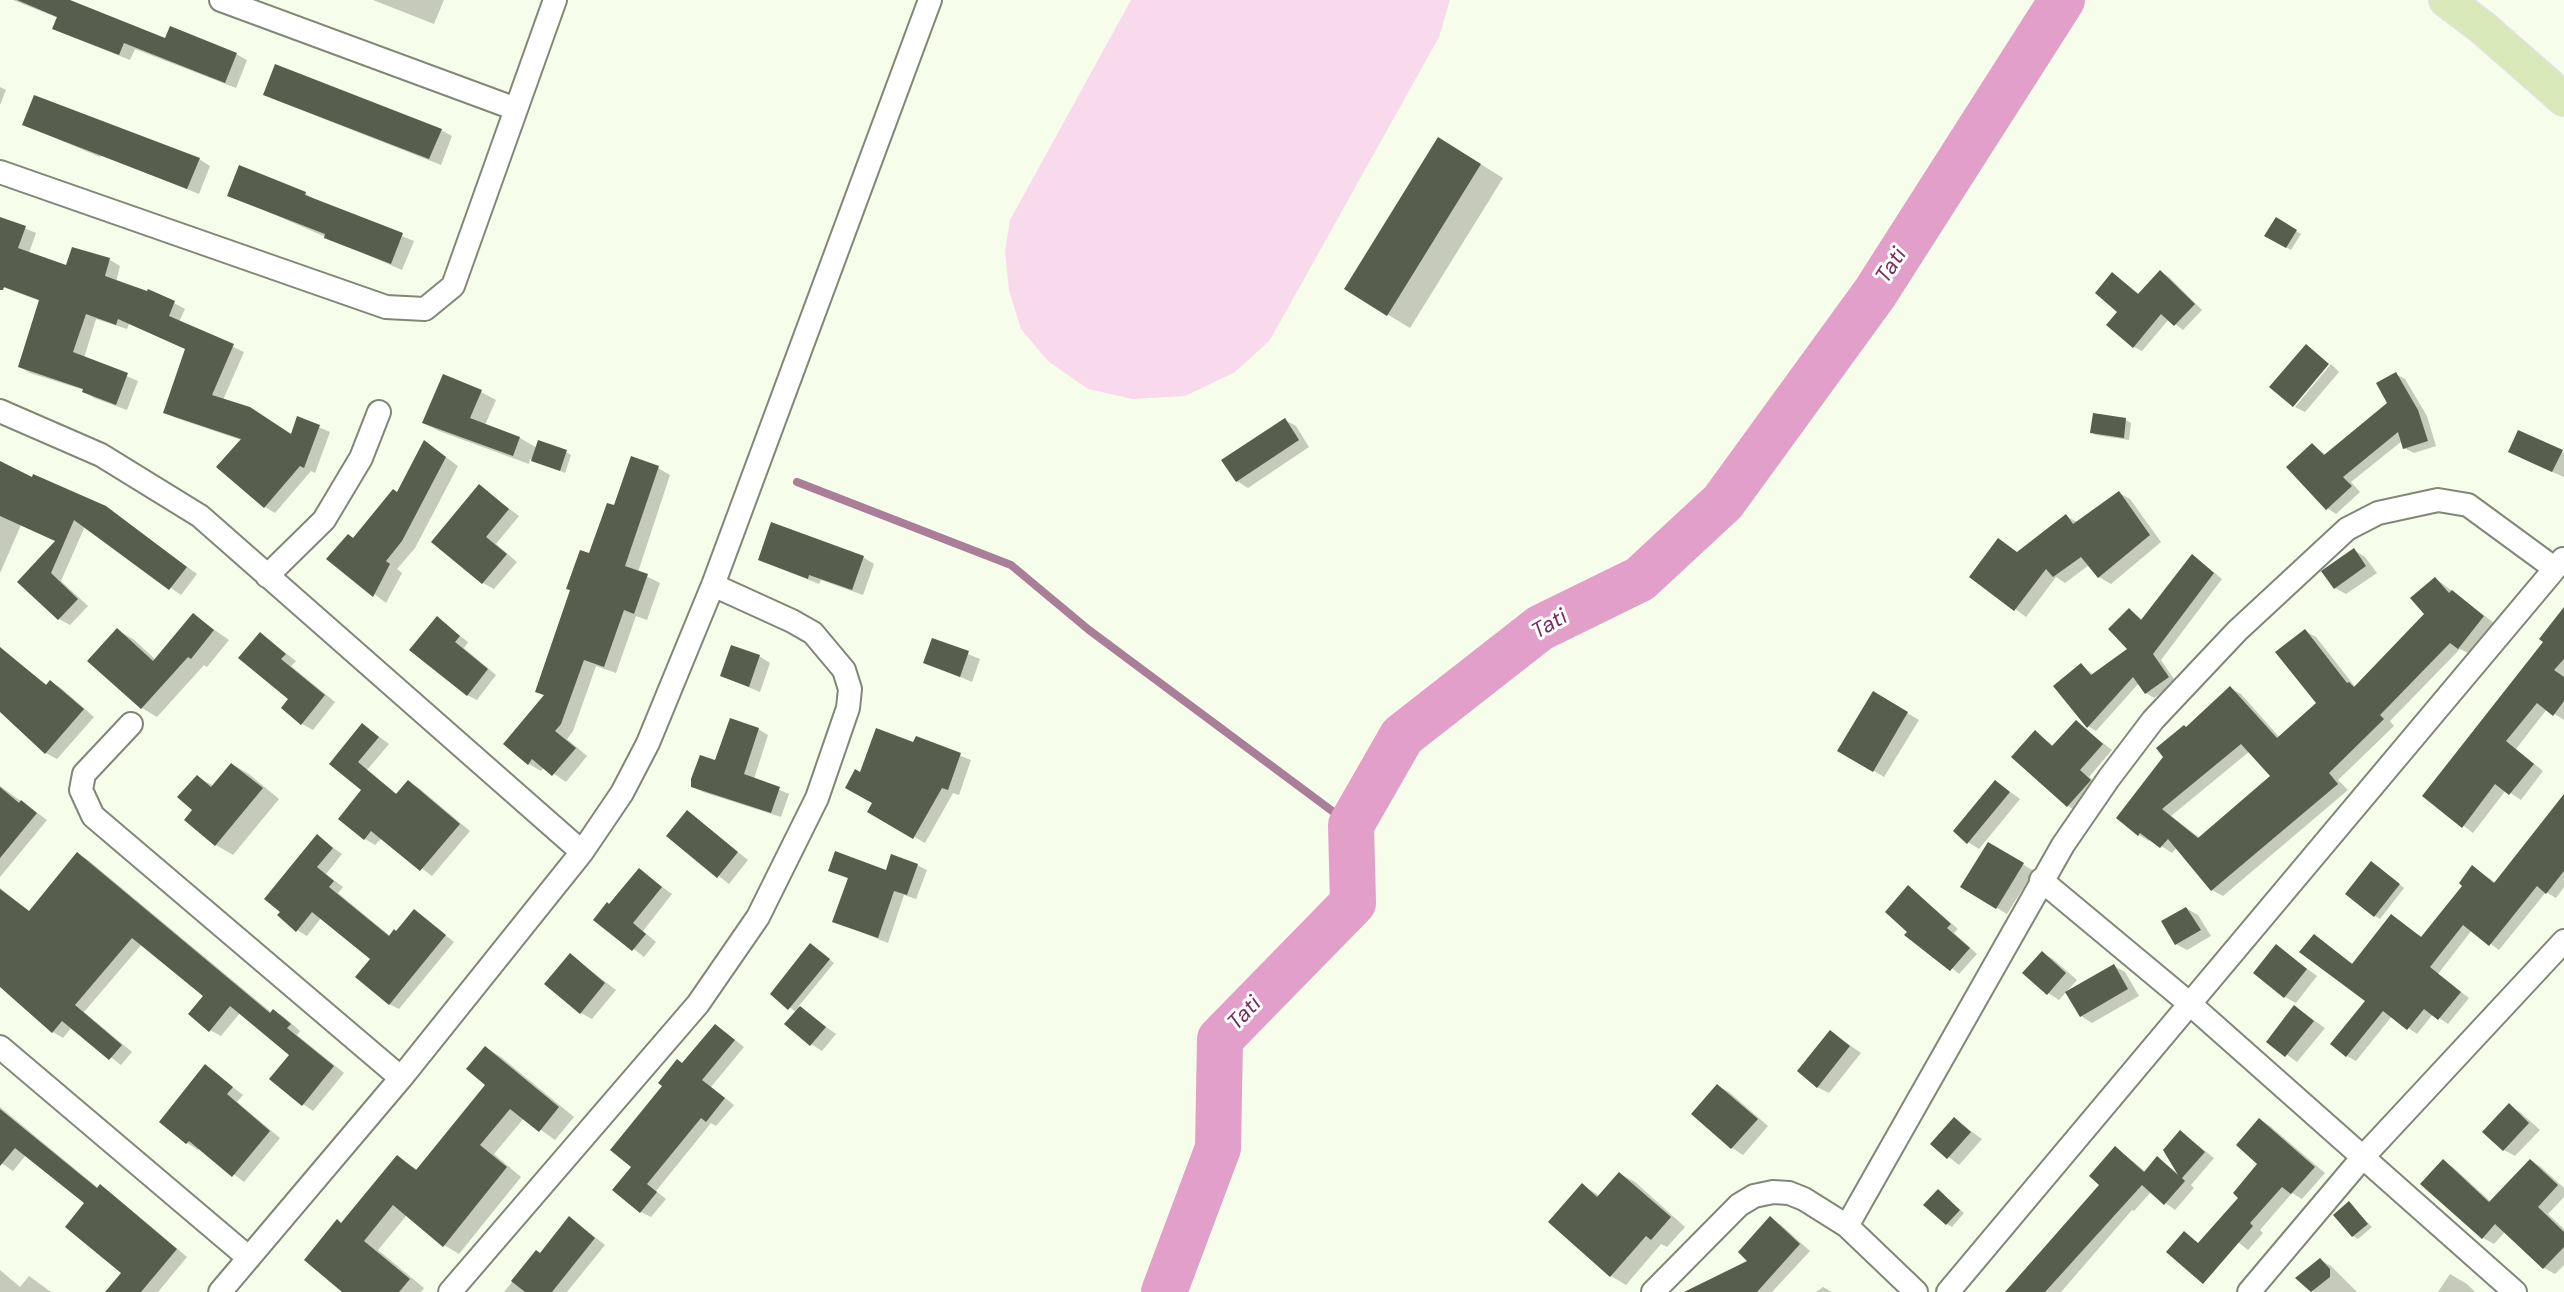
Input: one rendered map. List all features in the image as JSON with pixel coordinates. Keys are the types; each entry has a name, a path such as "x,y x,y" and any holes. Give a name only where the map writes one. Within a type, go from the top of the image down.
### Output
{"main road":[{"path":"2446,0 2483,28 2564,99"}],"street":[{"path":"221,0 516,109"},
{"path":"0,172 386,307 425,309 453,286 555,0"},
{"path":"220,1292 401,1078 582,852 622,793 648,743 713,585 930,0"},
{"path":"0,411 101,455 200,516 582,852"},
{"path":"267,576 324,520 360,458 380,412"},
{"path":"1846,1226 2041,880 2109,778 2153,720 2237,631 2347,529 2378,513 2438,500 2468,505 2559,563 1948,1292"},
{"path":"450,1292 698,1004 758,917 817,798 848,708 850,689 844,670 813,633 713,585"},
{"path":"131,724 84,774 81,790 93,816 401,1078"},
{"path":"2041,880 2190,1004 2515,1292"},
{"path":"2249,1292 2363,1158 2564,941"},
{"path":"0,1047 249,1258"},
{"path":"1653,1292 1724,1218 1754,1196 1773,1192 1789,1193 1804,1199 1846,1226 1916,1292"}],"shaded area":[{"path":"1131,0 1450,0 1439,37 1270,340 1235,372 1185,396 1133,399 1088,389 1048,361 1021,329 1009,290 1005,252 1010,220"}],"building":[{"path":"17,0 70,0 165,38 170,26 237,53 225,83 124,43 119,55 52,29 57,17"},
{"path":"275,64 442,129 429,159 263,95"},
{"path":"34,95 200,158 187,189 22,125"},
{"path":"1438,137 1481,164 1387,316 1344,289"},
{"path":"239,165 306,192 305,195 403,233 391,264 324,238 325,234 227,196"},
{"path":"0,217 26,226 18,248 66,265 72,247 110,258 105,276 147,291 148,289 175,301 169,316 234,344 212,395 250,407 291,434 297,416 320,425 304,468 300,466 264,508 216,467 241,439 163,413 185,349 118,319 116,325 86,314 73,352 128,373 116,405 82,392 83,389 18,367 39,300 4,287 0,290"},
{"path":"2276,217 2297,230 2286,248 2264,236"},
{"path":"2160,270 2195,304 2174,326 2161,314 2133,348 2106,325 2117,312 2095,293 2112,272 2138,294"},
{"path":"2306,344 2329,364 2293,407 2269,387"},
{"path":"2396,372 2418,410 2428,441 2403,449 2398,432 2343,477 2352,486 2326,510 2286,467 2312,443 2324,455 2387,403 2376,383"},
{"path":"443,374 482,390 470,418 520,437 513,456 422,423"},
{"path":"2093,413 2126,418 2124,438 2090,433"},
{"path":"1285,418 1299,440 1236,482 1221,460"},
{"path":"2518,430 2563,450 2552,472 2508,452"},
{"path":"424,440 446,457 402,541 386,561 390,564 373,597 326,559 348,534 353,538 393,489 397,492"},
{"path":"538,440 567,450 560,471 531,461"},
{"path":"631,456 659,466 625,566 648,574 634,614 624,610 604,667 584,660 561,724 555,731 576,748 552,776 532,759 528,765 503,744 544,695 535,692 570,590 566,589 580,550 589,553 607,503 614,505"},
{"path":"0,461 32,477 33,474 106,506 187,567 169,590 74,520 51,573 78,599 58,620 17,582 55,541 0,516"},
{"path":"479,484 509,509 486,537 507,554 482,584 431,542"},
{"path":"2119,491 2150,535 2098,578 2081,557 2053,577 2046,569 2014,611 1969,577 1998,538 2017,552 2066,514 2073,524"},
{"path":"771,522 864,556 852,590 809,575 808,579 758,560"},
{"path":"2354,548 2366,566 2334,589 2321,571"},
{"path":"2192,554 2214,573 2153,654 2169,677 2145,694 2133,677 2087,728 2053,686 2081,663 2091,675 2127,649 2108,629 2129,608 2141,620"},
{"path":"2435,577 2449,593 2452,590 2484,616 2458,649 2450,643 2380,715 2384,719 2329,773 2338,784 2211,891 2168,839 2160,848 2140,833 2138,836 2116,818 2163,757 2156,748 2184,725 2186,727 2230,686 2277,738 2316,703 2275,652 2305,629 2347,683 2349,682 2354,687 2424,614 2410,598","holes":["2241,744 2270,776 2198,838 2162,809"]},
{"path":"2564,607 2564,659 2554,670 2564,677 2564,701 2553,716 2537,703 2506,741 2534,764 2509,795 2495,784 2462,828 2422,796 2543,642 2539,639"},
{"path":"193,613 214,630 191,659 188,657 141,709 87,661 117,628 153,661"},
{"path":"437,616 460,636 455,642 488,669 467,696 409,650"},
{"path":"260,632 286,654 281,659 325,695 301,725 281,708 288,699 238,658"},
{"path":"932,638 969,651 960,677 923,663"},
{"path":"731,645 760,655 749,687 720,676"},
{"path":"0,647 46,685 50,680 84,709 45,754 0,712"},
{"path":"1873,691 1908,712 1873,772 1837,751"},
{"path":"730,718 759,728 744,774 780,787 771,813 691,787 691,779 700,755 715,760"},
{"path":"2076,720 2103,744 2080,770 2091,780 2067,807 2011,757 2035,730 2052,746"},
{"path":"362,723 379,737 358,762 396,794 408,780 460,824 420,871 371,831 364,840 338,819 361,790 329,764"},
{"path":"876,728 913,742 916,736 961,753 948,790 942,788 913,839 867,812 872,803 845,788 855,769 860,772"},
{"path":"231,763 263,788 215,846 184,820 192,810 177,797 197,775 211,787"},
{"path":"1995,780 2010,792 1967,844 1953,831"},
{"path":"0,787 19,803 21,800 37,813 0,858"},
{"path":"2564,794 2564,871 2546,894 2537,886 2489,946 2463,925 2430,967 2461,992 2438,1020 2424,1009 2407,1030 2383,1011 2346,1057 2330,1044 2365,1001 2299,952 2314,934 2352,964 2391,914 2421,937 2462,886 2459,883 2472,865 2494,883"},
{"path":"687,810 738,852 717,878 666,836"},
{"path":"317,834 333,848 317,867 334,881 329,887 389,936 414,909 446,935 389,1005 355,977 370,959 312,912 296,932 277,915 280,912 264,899"},
{"path":"1988,842 2024,863 1996,909 1960,887"},
{"path":"835,851 886,870 891,854 918,864 907,895 894,891 878,938 832,922 848,878 828,871"},
{"path":"77,852 270,1013 273,1009 291,1024 287,1028 334,1066 302,1106 269,1079 289,1055 230,1006 209,1032 188,1014 203,996 132,938 75,1005 122,1045 109,1060 62,1021 52,1033 0,987 0,889 29,911"},
{"path":"2371,861 2400,884 2374,917 2345,894"},
{"path":"639,868 662,887 633,923 646,934 632,951 593,920"},
{"path":"1908,885 1951,924 1947,928 1970,948 1950,971 1904,935 1907,932 1885,912"},
{"path":"2186,907 2201,930 2175,945 2161,921"},
{"path":"810,943 830,959 788,1010 770,994"},
{"path":"2276,944 2307,969 2284,998 2253,973"},
{"path":"2042,951 2066,973 2047,995 2022,973"},
{"path":"570,953 605,983 580,1014 544,984"},
{"path":"2114,964 2128,989 2080,1017 2065,992"},
{"path":"2294,1005 2314,1021 2285,1057 2266,1042"},
{"path":"800,1006 826,1027 810,1046 784,1024"},
{"path":"715,1024 735,1040 702,1080 725,1098 706,1122 701,1118 647,1184 657,1192 640,1213 612,1190 631,1167 610,1150 662,1086 658,1083 677,1059 682,1063"},
{"path":"1830,1030 1850,1046 1817,1088 1797,1071"},
{"path":"485,1046 559,1107 539,1132 510,1109 480,1145 507,1167 443,1247 393,1205 364,1241 410,1279 399,1292 342,1292 304,1260 337,1219 341,1223 397,1155 416,1170 485,1085 466,1069"},
{"path":"205,1064 233,1087 227,1094 270,1131 232,1177 189,1141 186,1144 159,1122"},
{"path":"1717,1084 1758,1119 1731,1149 1691,1114"},
{"path":"2509,1103 2529,1123 2503,1151 2482,1132"},
{"path":"0,1109 97,1188 100,1184 177,1249 141,1292 105,1292 121,1273 65,1227 84,1203 15,1148 0,1166"},
{"path":"1954,1117 1971,1132 1947,1159 1930,1144"},
{"path":"2259,1118 2315,1167 2291,1194 2282,1187 2250,1223 2253,1226 2203,1284 2166,1252 2184,1231 2198,1243 2238,1198 2233,1193 2257,1164 2236,1145"},
{"path":"2180,1130 2205,1152 2182,1178 2185,1181 2164,1205 2142,1185 2045,1292 2005,1292 2099,1185 2089,1176 2115,1146 2144,1172 2157,1156 2178,1175 2163,1150"},
{"path":"2443,1159 2489,1202 2530,1159 2558,1185 2538,1207 2564,1232 2564,1247 2543,1269 2495,1224 2482,1239 2420,1184"},
{"path":"1619,1172 1671,1217 1651,1240 1646,1236 1610,1277 1548,1222 1582,1183 1597,1197"},
{"path":"1938,1189 1960,1210 1946,1225 1923,1205"},
{"path":"2349,1201 2368,1224 2352,1237 2333,1215"},
{"path":"569,1216 595,1238 552,1292 525,1292 511,1281 536,1250 540,1253"},
{"path":"1770,1216 1800,1244 1757,1292 1684,1292 1747,1261 1738,1252"},
{"path":"2320,1258 2330,1269 2330,1277 2311,1292 2295,1278"}],"waterway":[{"name":"Tati","path":"1164,1292 1218,1148 1220,1039 1353,903 1351,825 1402,736 1540,628 1640,579 1723,502 1875,293 2062,0"},
{"path":"797,482 1011,565 1089,630 1351,825"}]}
